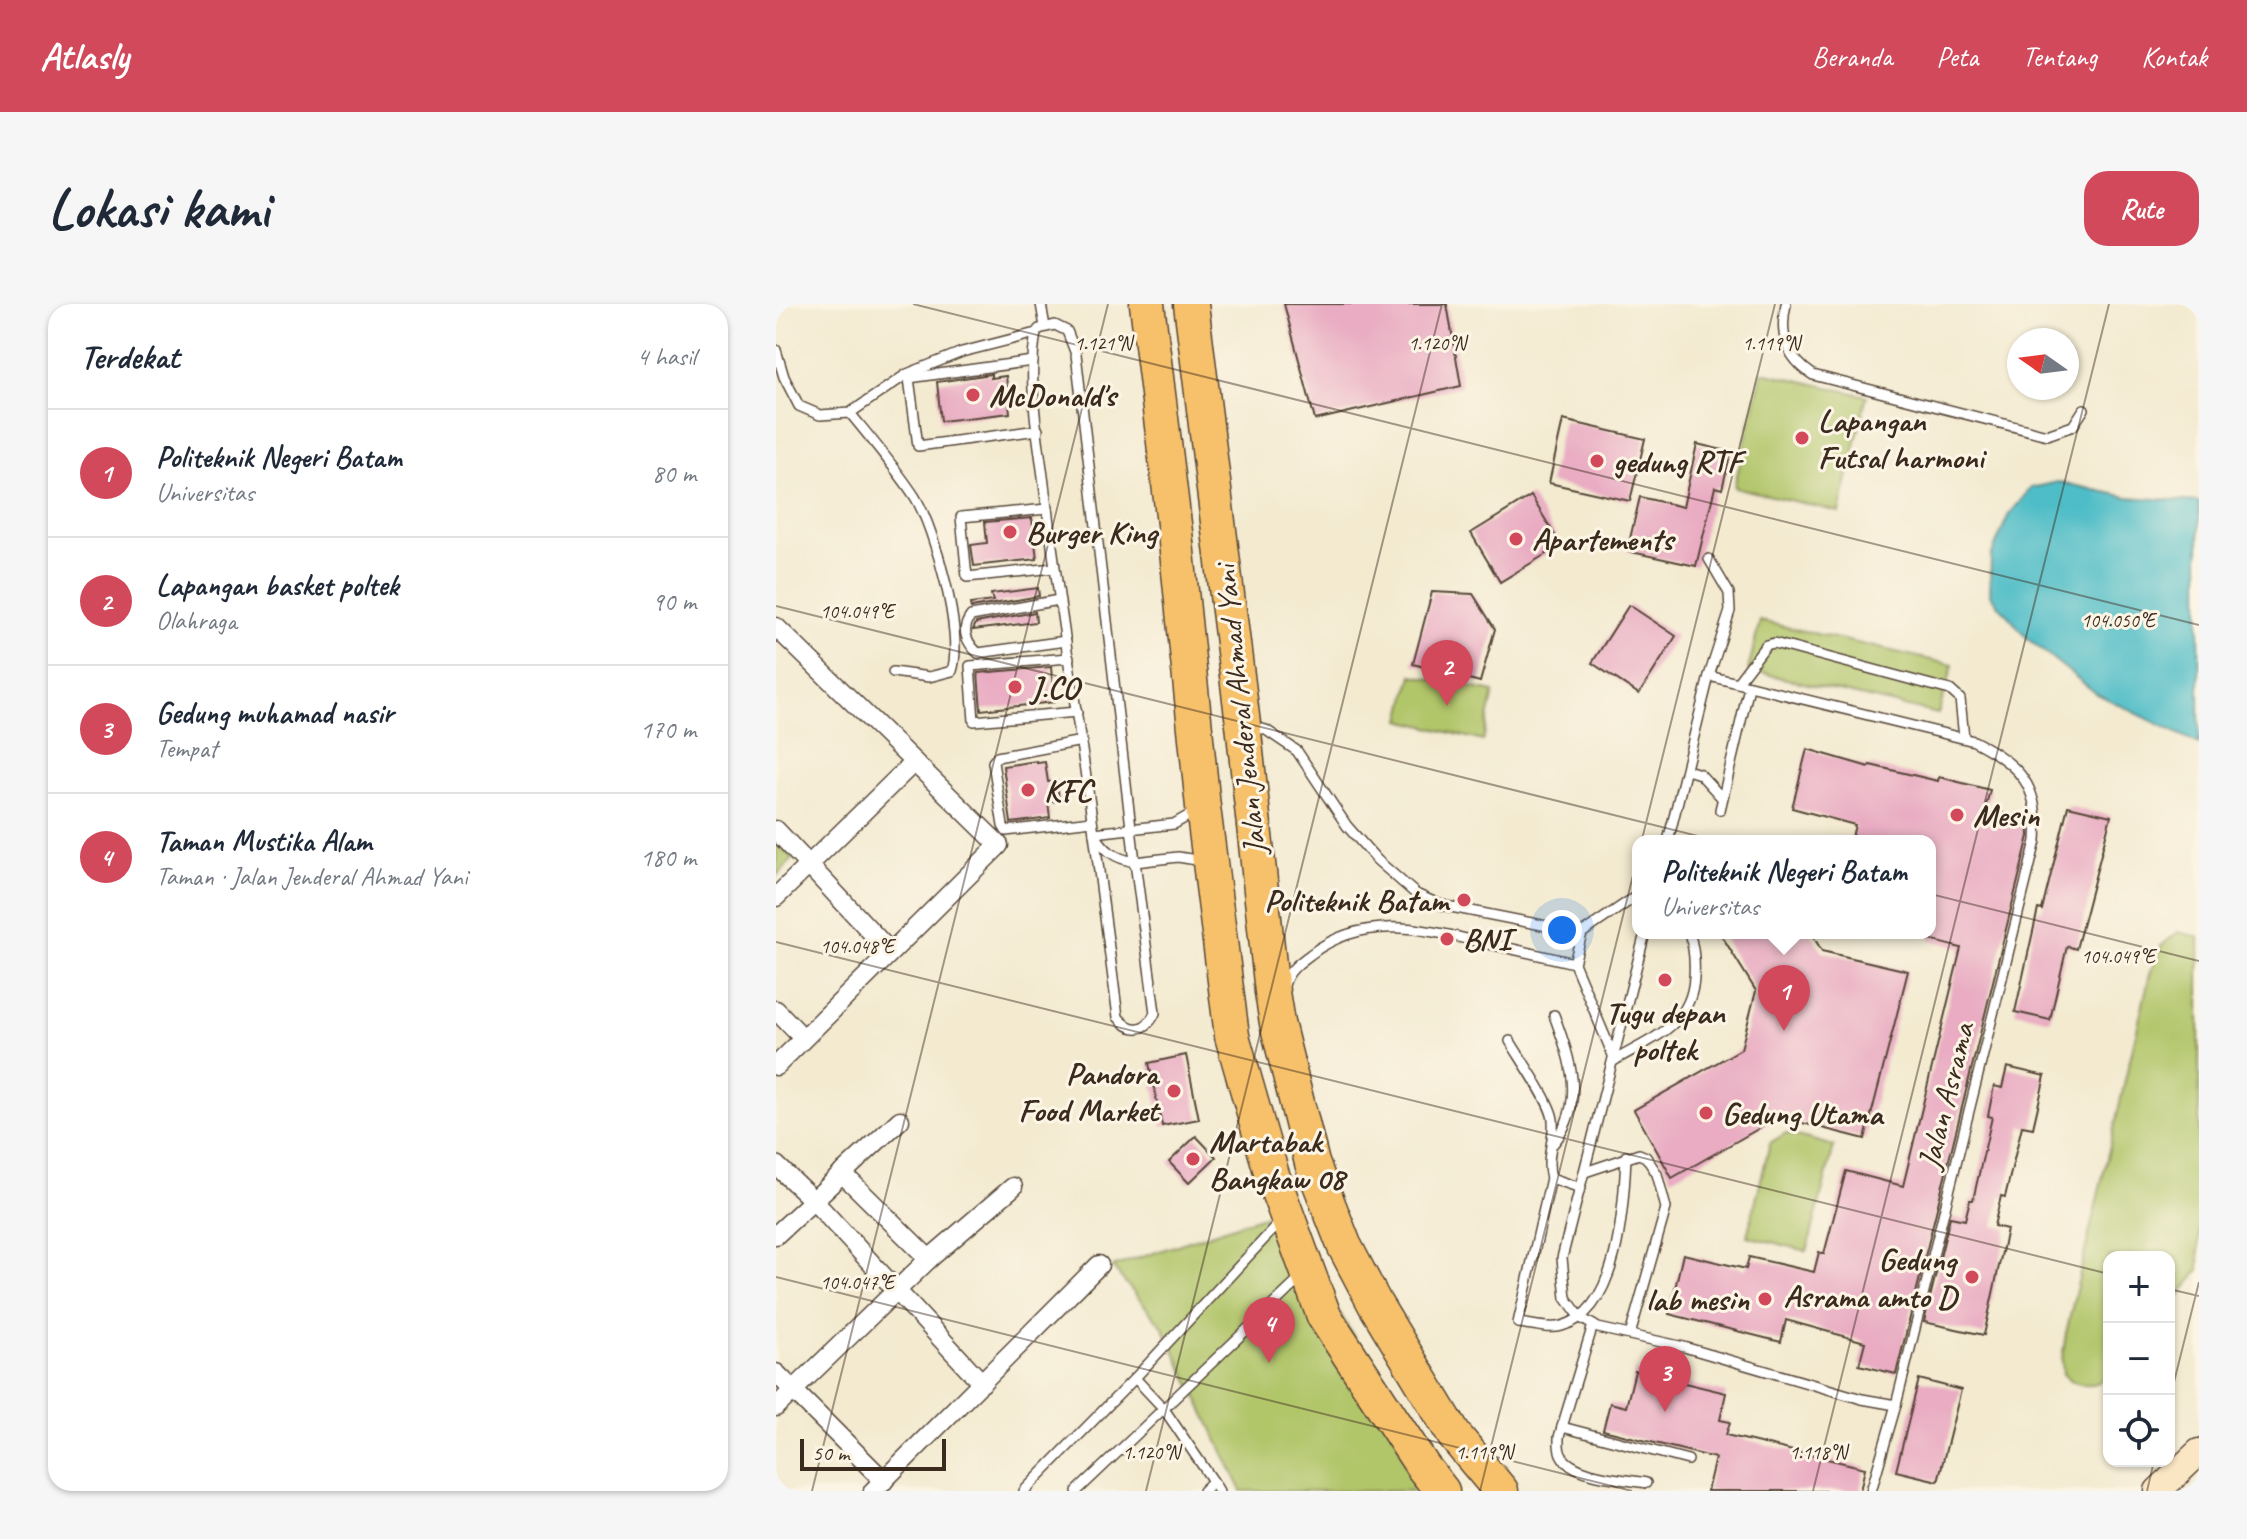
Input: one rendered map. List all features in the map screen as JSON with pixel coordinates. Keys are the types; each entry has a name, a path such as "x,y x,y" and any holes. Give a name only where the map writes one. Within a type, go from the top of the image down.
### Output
{"highway":[{"name":"Jalan Jenderal Ahmad Yani","path":"1147,304 1232,1036 1272,1175 1324,1316 1392,1422 1442,1491"},
{"name":"Jalan Jenderal Ahmad Yani","path":"1191,304 1277,1023 1312,1163 1344,1245 1375,1304 1454,1435 1501,1491"},
{"path":"1272,1175 1291,1179 1299,1176 1312,1163"}],"main road":[{"path":"2158,1491 2197,1459"}],"street":[{"path":"776,627 999,845 776,1066"},
{"path":"776,897 914,762"},
{"path":"776,830 890,952"},
{"path":"776,1010 803,1038"},
{"path":"776,1235 900,1120"},
{"path":"776,1165 899,1291 982,1383"},
{"path":"842,1173 929,1259"},
{"path":"776,1407 929,1259 1013,1187"},
{"path":"776,1373 878,1486 1099,1265"}],"lane":[{"path":"776,350 784,377 799,406 820,415 850,413 907,374 962,352 1040,330 1055,325 1067,331 1076,354 1155,1013 1151,1024 1139,1030 1126,1027 1118,1017 1082,741 1054,568 1033,361 1040,330 1041,304"},
{"path":"1786,304 1782,335 1788,351 1799,366 1813,375 2047,435 2073,426 2084,409"},
{"path":"1033,361 909,378 918,446 1038,430"},
{"path":"850,413 916,499 935,547 951,608 956,658 952,671 929,677 893,672"},
{"path":"1047,509 961,517 967,577 1054,568"},
{"path":"1670,835 1709,676 1730,611 1731,601 1726,586 1709,559"},
{"path":"1059,600 971,616 967,620 965,635 978,653 1066,641"},
{"path":"1709,676 1749,687 1964,738 1960,699 1950,690 1774,643 1766,645 1737,683"},
{"path":"1069,658 970,666 974,721 1077,712"},
{"path":"1720,810 1749,687"},
{"path":"1243,724 1266,730 1297,751 1347,826 1387,870 1416,894 1441,905 1582,933"},
{"name":"Jalan Asrama","path":"1871,1491 1896,1405 2036,841 2036,803 2031,788 1994,751 1964,738"},
{"path":"1082,741 997,757 993,762 1006,831 1092,821"},
{"path":"1687,770 1700,774 1722,798"},
{"path":"1094,833 1174,824 1203,807"},
{"path":"1094,833 1104,849 1118,859 1135,862 1178,857 1210,862"},
{"path":"1615,1060 1574,963 1582,933 1632,899"},
{"path":"1277,1023 1285,980 1296,965 1331,940 1353,933 1412,927 1574,963"},
{"path":"1644,939 1562,1258 1566,1298 1580,1316 1593,1325 1684,1347 1862,1399 1896,1405"},
{"path":"1615,1060 1678,1020 1691,1001 1695,969 1690,939"},
{"path":"1553,1144 1562,1133 1567,1117 1574,1076 1554,1015"},
{"path":"1510,1041 1553,1116 1553,1144 1547,1165 1551,1178 1518,1323 1563,1326 1589,1311 1597,1302 1608,1276 1624,1206 1626,1156"},
{"path":"1585,1172 1639,1154 1646,1157 1657,1174 1666,1208 1630,1335"},
{"path":"1551,1178 1581,1188"},
{"path":"1024,1491 1135,1378 1286,1216"},
{"path":"1077,1491 1307,1272"},
{"path":"1593,1325 1562,1427 1559,1450 1573,1469 1646,1483"},
{"path":"1135,1378 1164,1409 1219,1491"},
{"path":"1562,1427 1688,1460"},
{"path":"1203,1491 1213,1481"}],"green space":[{"name":"Lapangan Futsal harmoni","path":"1762,372 1867,396 1839,512 1734,487"},
{"path":"1760,621 1953,665 1938,714 1748,670"},
{"path":"1412,675 1494,692 1483,741 1401,720"},
{"path":"776,842 793,859 776,876"},
{"path":"2178,932 2199,937 2199,1270 2175,1302 2175,1251 2103,1251 2103,1380 2079,1384 2063,1374 2066,1333 2150,974 2161,946"},
{"path":"1786,1133 1834,1146 1807,1251 1747,1236 1770,1143"},
{"path":"1281,1210 1442,1491 1242,1491 1163,1327 1112,1267"}],"water":[{"path":"2058,482 2128,497 2199,502 2199,744 2097,694 2028,639 1990,595 1991,556 2008,516 2031,488"}],"building":[{"path":"1284,304 1447,304 1461,386 1315,420"},
{"name":"McDonald's","path":"991,374 991,378 1006,376 1010,413 941,421 937,382"},
{"name":"gedung RTF","path":"1563,420 1645,439 1630,501 1549,483"},
{"path":"1697,444 1731,452 1722,489 1715,487 1696,566 1627,551 1640,497 1683,507"},
{"name":"Apartements","path":"1531,496 1561,545 1500,582 1471,533"},
{"name":"Burger King","path":"1032,518 1037,559 974,566 971,545 987,543 985,522"},
{"path":"1038,588 1039,596 971,608 970,604 993,601 991,594"},
{"path":"1432,592 1473,594 1495,629 1480,682 1413,664"},
{"path":"1629,605 1676,636 1639,694 1592,663"},
{"path":"1035,612 1036,622 973,630 976,623"},
{"name":"J.CO","path":"1051,667 1054,702 981,710 978,673"},
{"path":"1807,749 1869,767 1938,781 1939,777 1990,790 1985,809 2028,819 2029,836 1896,1374 1859,1365 1865,1342 1786,1320 1781,1342 1669,1314 1683,1254 1746,1269 1749,1257 1814,1272 1819,1252 1824,1254 1846,1171 1903,1186 1961,948 1930,940 1936,939 1936,835 1852,835 1855,825 1792,808"},
{"name":"KFC","path":"1045,762 1048,782 1057,781 1059,801 1048,802 1050,818 1011,823 1003,766"},
{"path":"2068,806 2111,816 2076,949 2067,946 2050,1020 2015,1012 2038,909 2042,910"},
{"path":"1724,939 1815,939 1822,951 1908,971 1865,1139 1779,1117 1672,1178 1634,1110 1741,1049 1756,991"},
{"name":"Pandora Food Market","path":"1186,1055 1199,1119 1162,1126 1149,1063"},
{"path":"2007,1067 2045,1076 2033,1128 2022,1126 2005,1197 2001,1196 1994,1226 2007,1229 1984,1335 1924,1322 1950,1217 1965,1220 1970,1200 1973,1200 1992,1117 1988,1116 1994,1086 2002,1088"},
{"name":"Martabak Bangkaw 08","path":"1196,1136 1216,1157 1189,1183 1169,1162"},
{"path":"1635,1371 1726,1393 1720,1420 1730,1422 1726,1435 1865,1468 1860,1491 1707,1491 1715,1458 1603,1430 1610,1403 1626,1407"},
{"path":"1919,1379 1961,1390 1938,1481 1896,1471"}],"place":[{"name":"McDonald's","path":"973,395"},
{"name":"Lapangan Futsal harmoni","path":"1802,438"},
{"name":"gedung RTF","path":"1597,461"},
{"name":"Burger King","path":"1010,532"},
{"name":"Apartements","path":"1516,539"},
{"name":"J.CO","path":"1015,687"},
{"name":"Lapangan basket poltek","path":"1447,706"},
{"name":"KFC","path":"1028,790"},
{"name":"Mesin","path":"1957,815"},
{"name":"Politeknik Batam","path":"1464,900"},
{"name":"BNI","path":"1447,939"},
{"name":"Tugu depan poltek","path":"1665,980"},
{"name":"Politeknik Negeri Batam","path":"1784,1031"},
{"name":"Pandora Food Market","path":"1174,1091"},
{"name":"Gedung Utama","path":"1706,1113"},
{"name":"Martabak Bangkaw 08","path":"1193,1159"},
{"name":"Gedung Asrama amto D","path":"1972,1277"},
{"name":"lab mesin","path":"1765,1299"},
{"name":"Taman Mustika Alam","path":"1269,1363"},
{"name":"Gedung muhamad nasir","path":"1665,1412"}]}
